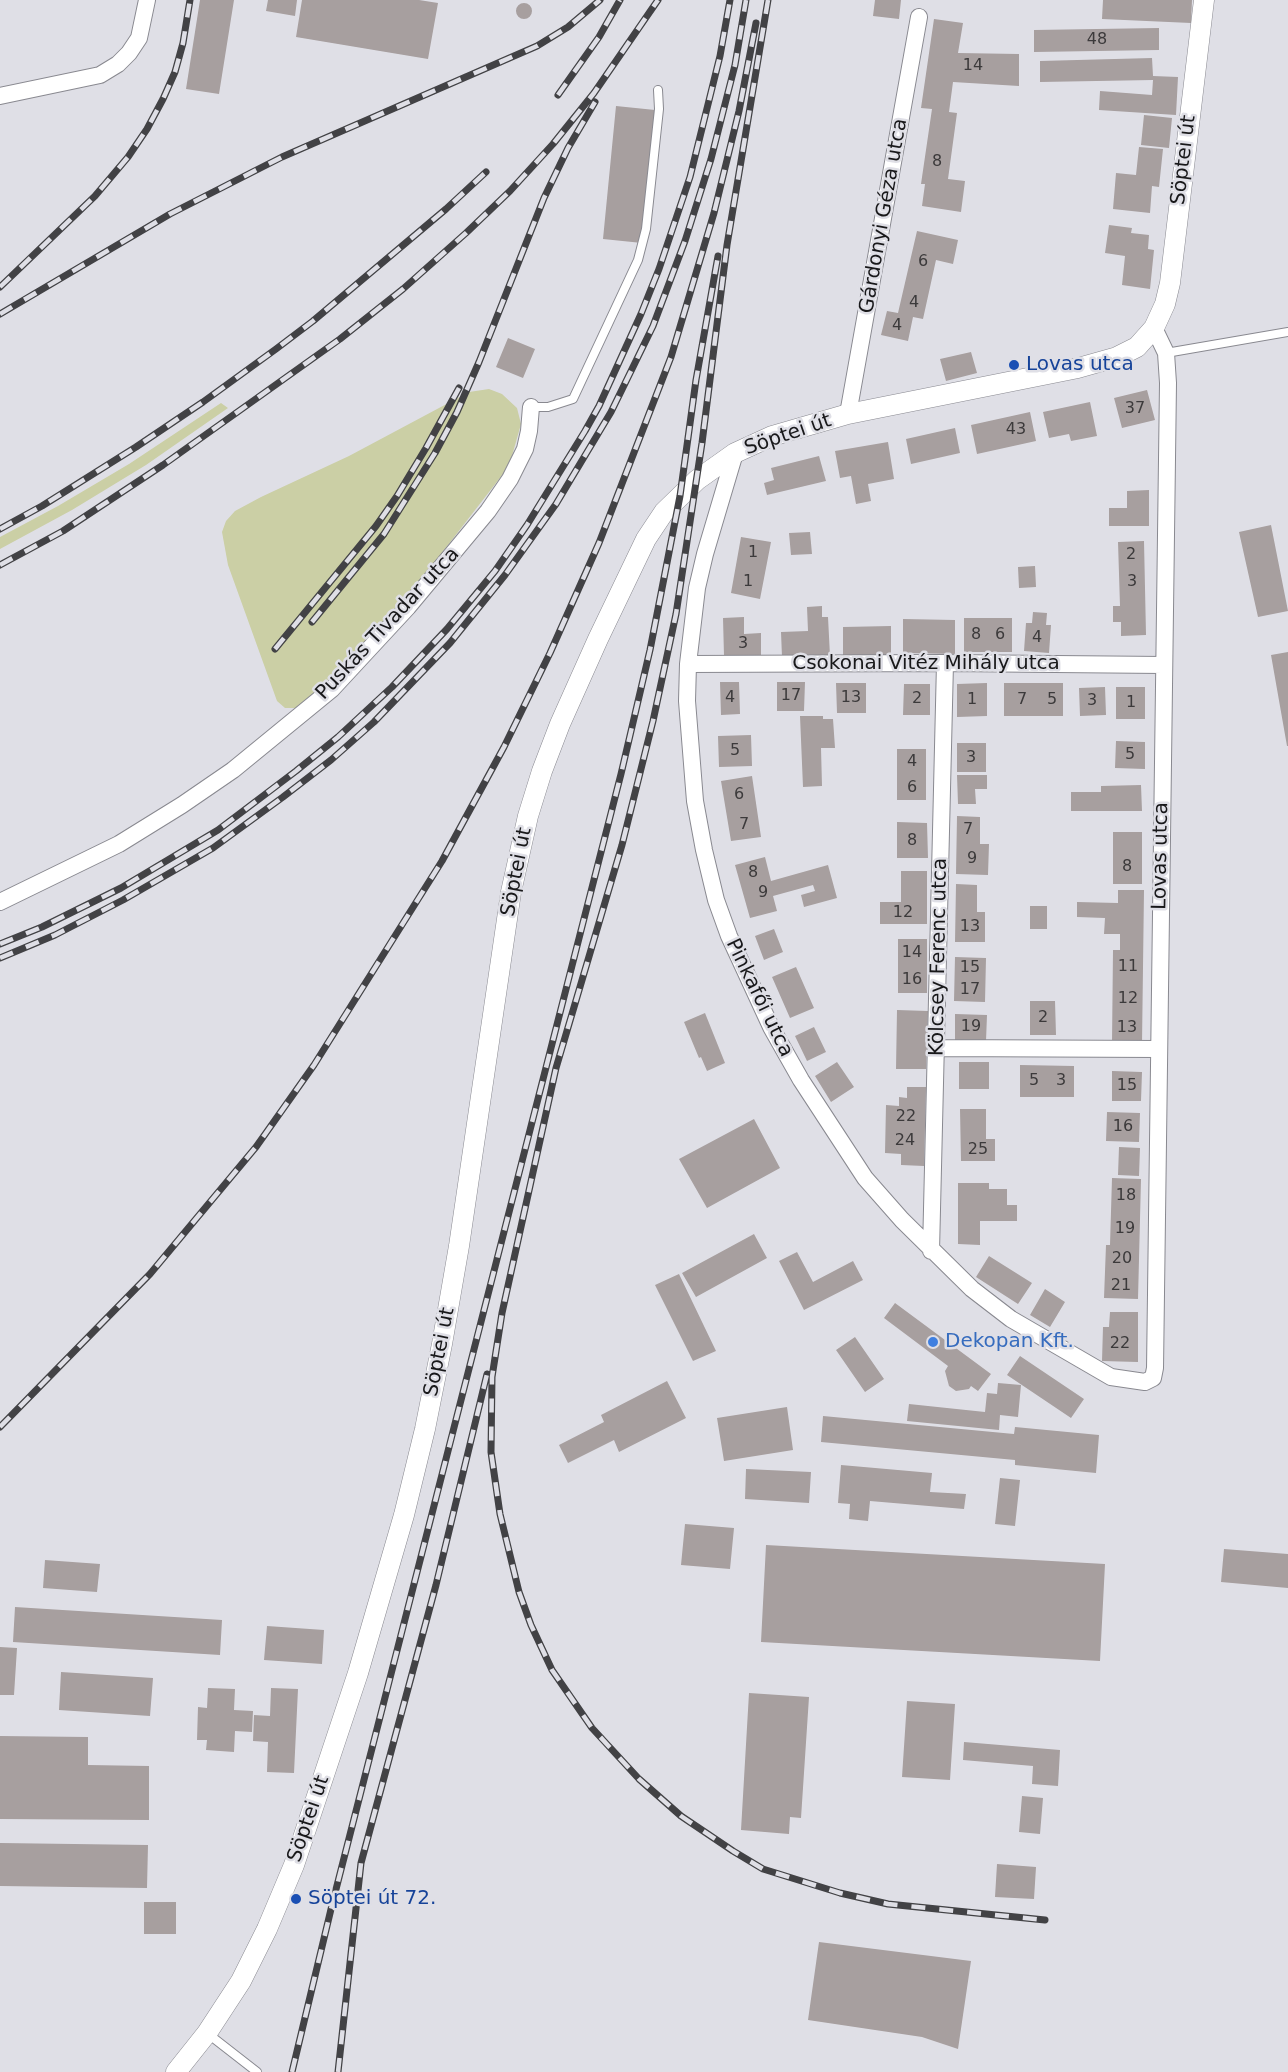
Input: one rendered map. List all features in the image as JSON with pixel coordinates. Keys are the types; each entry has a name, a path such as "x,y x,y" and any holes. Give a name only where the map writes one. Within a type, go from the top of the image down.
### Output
{"street":[{"path":"0,96 100,75 118,64 129,53 138,38 147,0"},
{"name":"Söptei út","path":"176,2072 207,2033 250,1963 267,1929 294,1864 358,1673 401,1526 425,1429 459,1246 511,892 528,816 560,724 597,639 646,539 664,512 697,480 735,453 772,436 848,414 1088,365 1117,357 1137,347 1154,328 1165,304 1170,283 1204,0"},
{"name":"Gárdonyi Géza utca","path":"848,414 919,17"},
{"name":"Lovas utca","path":"1144,1382 1153,1378 1155,1368 1168,383 1166,353 1154,328"},
{"name":"Puskás Tivadar utca","path":"0,902 119,844 182,805 233,770 332,689 408,607 488,511 510,479 525,449 531,407"},
{"name":"Pinkafői utca","path":"735,453 705,554 693,616 687,701 695,801 714,890 729,936 771,1027 801,1080 865,1178 931,1251 1011,1319 1111,1377 1144,1382"},
{"name":"Csokonai Vitéz Mihály utca","path":"688,664 945,663 1164,666"},
{"name":"Kölcsey Ferenc utca","path":"931,1251 945,663"},
{"path":"937,1048 1159,1049"}],"lane":[{"path":"531,407 548,407 573,399 633,271 646,229 659,109 658,90"},
{"path":"1166,353 1288,332"},
{"path":"207,2033 257,2072"}],"green space":[{"path":"489,389 502,394 517,408 521,424 512,456 503,474 417,585 338,673 296,708 285,708 277,701 228,565 222,532 226,521 235,511 261,497 349,456 469,392"},
{"path":"221,403 228,408 146,465 72,510 0,549 0,537 129,464"}],"building":[{"path":"200,0 234,0 219,94 186,89"},
{"path":"268,0 297,0 295,16 266,11"},
{"path":"302,0 419,0 438,3 428,59 296,37"},
{"path":"875,0 901,0 899,19 873,16"},
{"path":"1103,0 1192,0 1191,23 1102,19"},
{"path":"524,3 530,5 532,11 530,17 524,19 518,17 516,11 518,5"},
{"path":"934,19 963,23 958,53 1019,54 1019,86 953,82 949,112 957,113 948,179 965,181 961,212 922,206 925,184 921,184 932,109 921,108"},
{"path":"1159,28 1159,50 1034,52 1034,30"},
{"path":"1152,58 1153,76 1178,77 1176,115 1099,110 1100,91 1152,95 1153,80 1040,82 1040,61"},
{"path":"616,106 655,110 642,243 603,239"},
{"path":"1144,115 1172,118 1169,148 1141,145"},
{"path":"1139,147 1163,149 1159,187 1152,186 1150,213 1113,209 1116,173 1136,175"},
{"path":"1109,225 1132,228 1131,233 1149,235 1148,249 1154,250 1150,289 1122,285 1125,256 1105,253"},
{"path":"917,231 958,240 953,264 936,260 923,319 913,317 908,341 881,335 887,311 898,313"},
{"path":"508,338 535,349 523,378 496,367"},
{"path":"971,352 977,373 946,381 940,359"},
{"path":"1147,390 1155,420 1122,428 1114,398"},
{"path":"1090,402 1097,436 1071,441 1069,434 1049,438 1043,412"},
{"path":"1030,412 1036,441 977,454 971,425"},
{"path":"955,428 960,453 911,464 906,439"},
{"path":"888,442 894,479 868,484 871,501 856,504 851,476 840,478 835,451"},
{"path":"819,456 826,481 767,495 764,483 774,480 771,468"},
{"path":"1149,490 1149,526 1109,526 1109,508 1127,508 1127,491"},
{"path":"1271,525 1288,611 1258,617 1239,532"},
{"path":"810,532 812,554 791,555 789,533"},
{"path":"741,537 771,542 760,599 731,593"},
{"path":"1144,541 1146,635 1121,636 1121,622 1113,622 1113,606 1120,606 1118,542"},
{"path":"1035,566 1036,587 1019,588 1018,567"},
{"path":"822,606 822,617 828,617 830,656 782,657 781,632 808,631 807,607"},
{"path":"1033,612 1047,613 1046,625 1051,625 1049,653 1024,651 1026,623 1032,623"},
{"path":"744,617 744,634 761,633 761,655 724,656 723,618"},
{"path":"964,618 1012,618 1012,652 964,652"},
{"path":"903,619 955,620 955,654 903,653"},
{"path":"891,626 891,655 843,656 843,627"},
{"path":"1288,652 1288,746 1287,746 1271,655"},
{"path":"720,682 739,682 740,714 721,715"},
{"path":"777,682 805,682 804,711 777,711"},
{"path":"836,683 866,683 866,713 837,713"},
{"path":"987,683 987,716 957,717 957,684"},
{"path":"1004,683 1063,683 1063,716 1004,716"},
{"path":"904,684 930,684 930,715 903,715"},
{"path":"1105,687 1106,715 1080,716 1079,688"},
{"path":"1116,687 1145,687 1145,719 1116,719"},
{"path":"800,716 823,716 823,719 833,719 835,748 821,748 822,786 803,787"},
{"path":"751,735 752,766 719,767 718,736"},
{"path":"1116,741 1145,742 1145,769 1115,768"},
{"path":"957,743 986,743 986,772 957,772"},
{"path":"897,749 926,749 926,800 897,800"},
{"path":"957,775 987,775 987,789 975,789 976,804 958,804"},
{"path":"752,776 761,837 731,841 721,781"},
{"path":"1141,785 1142,811 1071,811 1071,792 1101,792 1101,786"},
{"path":"957,816 980,817 980,844 989,844 988,875 956,874"},
{"path":"897,822 927,823 928,858 897,858"},
{"path":"1113,832 1142,832 1142,884 1113,884"},
{"path":"765,857 771,881 828,865 837,898 804,907 801,895 815,891 813,885 773,896 777,911 750,918 735,865"},
{"path":"901,871 927,871 927,924 880,924 880,902 901,902"},
{"path":"956,884 977,885 977,912 985,912 985,942 955,942"},
{"path":"1118,890 1144,890 1142,1044 1112,1043 1113,950 1120,950 1120,934 1104,934 1105,918 1077,917 1077,902 1118,903"},
{"path":"1030,906 1047,906 1047,929 1030,929"},
{"path":"774,929 783,952 764,960 755,936"},
{"path":"898,939 927,939 927,993 898,993"},
{"path":"955,957 986,958 985,1002 954,1001"},
{"path":"796,967 814,1008 790,1018 772,977"},
{"path":"1030,1001 1055,1001 1056,1035 1030,1035"},
{"path":"897,1010 928,1011 926,1069 896,1069"},
{"path":"705,1013 725,1063 707,1071 684,1022"},
{"path":"955,1014 987,1015 986,1041 955,1040"},
{"path":"814,1027 826,1052 807,1061 795,1036"},
{"path":"837,1062 854,1087 831,1102 815,1076"},
{"path":"959,1062 989,1062 989,1089 959,1089"},
{"path":"1020,1065 1074,1066 1074,1097 1020,1097"},
{"path":"1112,1071 1142,1072 1141,1101 1112,1101"},
{"path":"907,1087 926,1087 924,1166 901,1165 901,1154 885,1153 886,1105 899,1106 899,1097 907,1098"},
{"path":"960,1109 986,1109 986,1139 995,1139 995,1161 961,1161"},
{"path":"1107,1112 1140,1113 1139,1142 1106,1141"},
{"path":"754,1119 780,1168 707,1208 679,1159"},
{"path":"1119,1147 1140,1148 1139,1176 1118,1175"},
{"path":"1112,1178 1141,1179 1138,1299 1104,1298 1106,1245 1110,1245"},
{"path":"958,1183 989,1183 989,1189 1007,1189 1007,1205 1017,1205 1017,1221 980,1221 980,1245 958,1244"},
{"path":"754,1234 767,1258 696,1297 682,1273"},
{"path":"797,1252 813,1282 853,1261 863,1280 804,1310 779,1261"},
{"path":"989,1256 1032,1283 1018,1304 976,1277"},
{"path":"679,1274 716,1351 693,1361 655,1285"},
{"path":"1045,1289 1065,1302 1050,1327 1030,1315"},
{"name":"Dekopan Kft.","path":"895,1303 991,1374 978,1391 971,1386 969,1389 956,1391 949,1386 945,1371 948,1366 884,1318"},
{"path":"1110,1312 1138,1312 1138,1362 1102,1361 1103,1327 1109,1327"},
{"path":"855,1337 884,1379 865,1392 836,1350"},
{"path":"1020,1356 1084,1399 1071,1418 1007,1375"},
{"path":"667,1381 686,1418 619,1452 614,1440 568,1463 559,1445 604,1422 601,1415"},
{"path":"998,1383 1021,1385 1018,1417 1000,1415 999,1430 907,1421 909,1404 985,1412 987,1393 997,1394"},
{"path":"787,1407 793,1450 724,1461 717,1418"},
{"path":"823,1416 1014,1434 1015,1427 1099,1435 1096,1473 1015,1465 1015,1460 821,1442"},
{"path":"841,1465 932,1473 930,1492 966,1494 964,1509 870,1501 868,1521 849,1519 850,1504 838,1503"},
{"path":"746,1469 811,1472 809,1503 745,1499"},
{"path":"1000,1478 1020,1480 1015,1526 995,1524"},
{"path":"685,1524 734,1528 730,1569 681,1565"},
{"path":"766,1545 1105,1564 1100,1661 761,1642"},
{"path":"1224,1549 1288,1554 1288,1588 1221,1582"},
{"path":"45,1560 100,1564 97,1592 43,1588"},
{"path":"15,1607 222,1620 220,1655 13,1642"},
{"path":"267,1626 324,1630 322,1664 264,1660"},
{"path":"0,1647 17,1648 14,1695 0,1695"},
{"path":"61,1672 153,1678 150,1716 59,1710"},
{"path":"208,1688 235,1689 234,1710 253,1711 252,1732 235,1731 234,1752 206,1750 207,1740 197,1740 198,1707 207,1708"},
{"path":"271,1688 298,1689 294,1773 267,1772 268,1742 253,1741 254,1715 270,1716"},
{"path":"749,1693 809,1697 801,1818 790,1817 789,1834 741,1830"},
{"path":"907,1701 955,1704 950,1780 902,1777"},
{"path":"0,1736 88,1737 88,1765 149,1766 149,1820 0,1819"},
{"path":"964,1742 1060,1750 1058,1786 1032,1784 1033,1766 963,1760"},
{"path":"1022,1796 1043,1798 1040,1834 1019,1832"},
{"path":"0,1843 148,1845 147,1888 0,1886"},
{"path":"997,1864 1036,1867 1034,1899 995,1897"},
{"path":"144,1902 176,1902 176,1934 144,1934"},
{"path":"819,1942 971,1961 958,2049 922,2037 808,2020"}],"railway":[{"path":"0,287 95,196 128,157 147,129 175,72 183,43 190,0"},
{"path":"0,314 170,214 282,157 537,46 568,27 600,0"},
{"path":"558,95 599,37 620,0"},
{"path":"0,565 63,531 163,465 340,339 403,289 510,191 553,144 594,93 658,0"},
{"path":"0,944 42,927 121,888 218,830 338,737 392,687 447,629 495,571 527,525 585,431 599,406 641,314 690,177 720,56 730,0"},
{"path":"0,958 55,935 123,900 213,848 283,797 331,760 374,722 450,643 505,575 556,504 611,412 653,326 685,241 711,159 735,65 746,0"},
{"path":"768,0 727,245 702,443 676,614 653,721 622,845 556,1068 502,1313 492,1377 491,1452 500,1514 519,1592 531,1625 552,1670 592,1728 639,1779 681,1816 763,1869 840,1893 888,1904 1045,1920"},
{"path":"0,1427 150,1274 256,1147 314,1065 442,861 504,747 550,653 599,543 671,357 714,213 739,111 756,23"},
{"path":"312,622 384,534 435,453 457,412 479,362 544,198 568,148 595,102"},
{"path":"0,529 42,506 136,447 276,349 313,321 446,209 486,172"},
{"path":"292,2072 332,1905 621,774 650,650 680,496 696,380 718,256"},
{"path":"275,649 376,526 426,448 459,388"},
{"path":"338,2072 361,1863 436,1585 487,1374"}],"place":[{"name":"Lovas utca","path":"1014,365"},
{"name":"Dekopan Kft.","path":"933,1342"},
{"name":"Söptei út 72.","path":"296,1899"}]}
